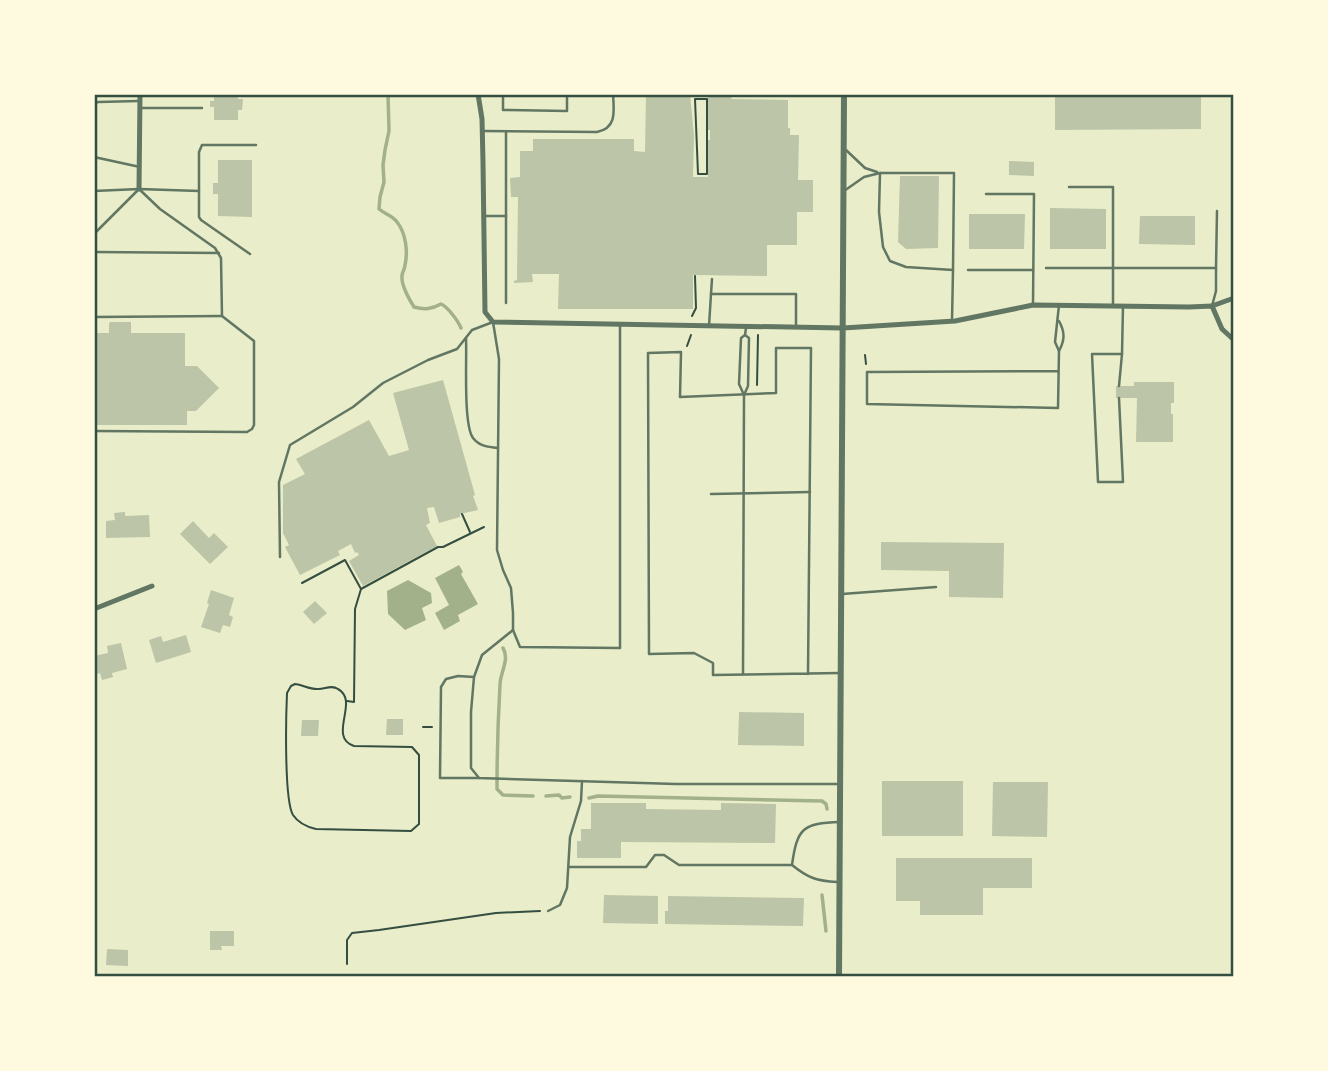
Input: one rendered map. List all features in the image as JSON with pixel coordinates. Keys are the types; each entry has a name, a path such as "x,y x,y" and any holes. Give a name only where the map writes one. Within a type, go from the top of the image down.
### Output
{"street":[{"path":"478,94 482,131 485,313 493,322 844,328 952,321 1033,305 1189,307 1212,306 1234,298"},
{"path":"839,976 844,94"},
{"path":"139,189 140,101"},
{"path":"1212,306 1222,329 1234,340"},
{"path":"94,609 152,586"}],"lane":[{"path":"104,94 104,102"},
{"path":"503,94 503,110 567,111 567,94"},
{"path":"482,131 606,130 612,123 613,94"},
{"path":"94,104 140,101 202,108"},
{"path":"506,132 506,303"},
{"path":"250,254 199,217 199,152 202,145 256,145"},
{"path":"844,149 865,168 880,173"},
{"path":"94,157 139,167"},
{"path":"880,173 883,247 890,261 906,267 953,270"},
{"path":"844,191 864,177 880,173 954,173 952,321"},
{"path":"1069,187 1113,187 1113,306"},
{"path":"94,234 139,189"},
{"path":"139,189 160,209 219,253 222,316"},
{"path":"94,191 199,191"},
{"path":"986,194 1034,194 1033,305"},
{"path":"1212,306 1216,291 1217,211"},
{"path":"483,216 506,216"},
{"path":"94,252 219,253"},
{"path":"1046,268 1216,268"},
{"path":"968,270 1033,270"},
{"path":"709,326 712,279"},
{"path":"711,293 796,294 796,327"},
{"path":"1059,305 1055,329 1055,342 1059,351"},
{"path":"1119,386 1123,306"},
{"path":"94,317 222,316 254,341 254,425 247,432 94,431"},
{"path":"1058,320 1064,330 1059,351 1058,408 867,404 867,372 1058,372"},
{"path":"280,557 279,482 290,446 353,407 383,383 428,359 457,349 472,330 493,322 499,359 497,550 511,589 513,630 520,647 620,648 620,325"},
{"path":"744,395 739,384 741,338 745,335 746,326"},
{"path":"743,674 744,395 748,386 749,338 745,335"},
{"path":"466,338 469,431 475,440 484,446 498,448"},
{"path":"808,674 811,348 776,348 776,393 680,397 681,352 648,353 649,654 695,653 713,663 713,675 743,674 808,674 841,673"},
{"path":"1119,398 1123,482 1098,482 1092,354 1122,354"},
{"path":"711,494 810,492"},
{"path":"842,594 936,587"},
{"path":"479,778 471,768 474,677 482,655 513,630"},
{"path":"474,677 458,676 446,679 440,687 440,778 676,784 841,784"},
{"path":"548,911 560,905 567,888 570,837 581,801 582,781"},
{"path":"792,865 800,832 820,822 840,822"},
{"path":"569,867 646,867 654,855 664,855 679,865 792,865 819,881 840,882"}],"path":[{"path":"702,99 704,94"},
{"path":"702,99 707,99 707,174 698,174 695,100 702,99"},
{"path":"696,308 695,277 712,279"},
{"path":"757,386 758,334"},
{"path":"865,355 867,372"},
{"path":"462,514 471,533"},
{"path":"360,589 438,547 485,527"},
{"path":"302,583 345,560 360,589 355,609 354,702 346,701"},
{"path":"295,684 315,690 333,687 343,693 346,701 342,732 349,744 412,747 419,755 419,824 411,831 316,829 305,826 292,813 288,791 287,693 295,684"},
{"path":"423,727 434,727"},
{"path":"347,964 347,940 352,933 496,913 548,911"}],"shaded area":[{"path":"459,565 463,572 461,574 478,604 458,615 460,621 444,630 435,613 449,605 435,578"},
{"path":"408,580 431,593 432,603 422,608 426,620 405,630 388,614 387,591"}],"building":[{"path":"214,94 238,94 238,99 243,99 242,110 238,110 238,120 214,120 214,107 210,107 210,101 214,101"},
{"path":"646,94 690,94 694,136 693,177 708,177 708,94 729,94 731,99 788,100 790,135 799,135 798,180 813,180 813,212 797,212 797,245 767,245 767,276 693,275 693,309 558,309 559,274 532,274 533,282 514,283 517,280 518,197 511,197 510,178 520,177 520,151 533,151 533,139 634,139 634,151 645,152"},
{"path":"1055,94 1201,94 1201,129 1055,130"},
{"path":"218,160 252,160 252,217 218,216 218,194 213,194 213,183 218,183"},
{"path":"1009,161 1034,162 1034,176 1009,175"},
{"path":"900,176 939,176 938,248 906,249 898,242"},
{"path":"1050,208 1106,209 1106,249 1050,249"},
{"path":"969,214 1025,214 1024,249 969,249"},
{"path":"1140,216 1195,216 1195,245 1139,244"},
{"path":"110,322 131,322 131,333 185,333 185,366 197,366 219,388 196,411 187,411 187,425 94,425 94,333 109,333"},
{"path":"443,380 478,510 439,523 434,507 427,508 430,523 426,525 437,546 363,586 349,561 359,555 351,544 338,551 340,555 300,575 285,547 289,545 283,533 283,485 305,474 296,459 369,420 389,456 409,450 393,393"},
{"path":"1134,382 1174,382 1174,403 1171,403 1173,442 1136,442 1137,398 1116,398 1116,386 1134,386"},
{"path":"125,512 125,516 149,515 150,537 106,538 106,521 115,520 114,513"},
{"path":"193,521 209,538 214,533 228,547 210,564 180,534"},
{"path":"881,542 1004,543 1003,598 949,597 949,571 881,570"},
{"path":"211,590 234,598 229,615 233,617 230,627 223,625 220,633 201,627"},
{"path":"315,601 327,613 314,624 303,612"},
{"path":"186,635 191,652 156,663 149,640 161,636 163,642"},
{"path":"121,643 127,669 112,673 113,677 102,680 100,673 94,675 94,656 108,653 107,646"},
{"path":"739,712 804,713 804,746 738,745"},
{"path":"387,719 403,719 403,735 386,735"},
{"path":"302,720 319,720 318,736 301,736"},
{"path":"882,781 963,781 963,836 882,836"},
{"path":"993,782 1048,782 1047,837 992,836"},
{"path":"591,803 646,803 646,809 721,810 721,803 776,804 775,843 621,842 621,858 577,858 577,841 581,841 581,829 591,829"},
{"path":"896,858 1032,858 1032,888 983,888 983,915 920,915 920,901 896,901"},
{"path":"604,895 658,896 658,924 603,923"},
{"path":"668,896 804,898 803,926 665,924"},
{"path":"210,931 234,931 234,946 221,946 222,950 210,950"},
{"path":"107,949 128,950 128,966 106,965"}],"waterway":[{"path":"388,94 389,131 379,209 400,226 406,254 402,280 414,307 428,309 441,304 461,328"},
{"path":"503,648 505,657 500,685 497,789 503,795 533,796"},
{"path":"546,796 570,797"},
{"path":"589,798 598,796 822,801 827,809"},
{"path":"822,895 826,931"}]}
